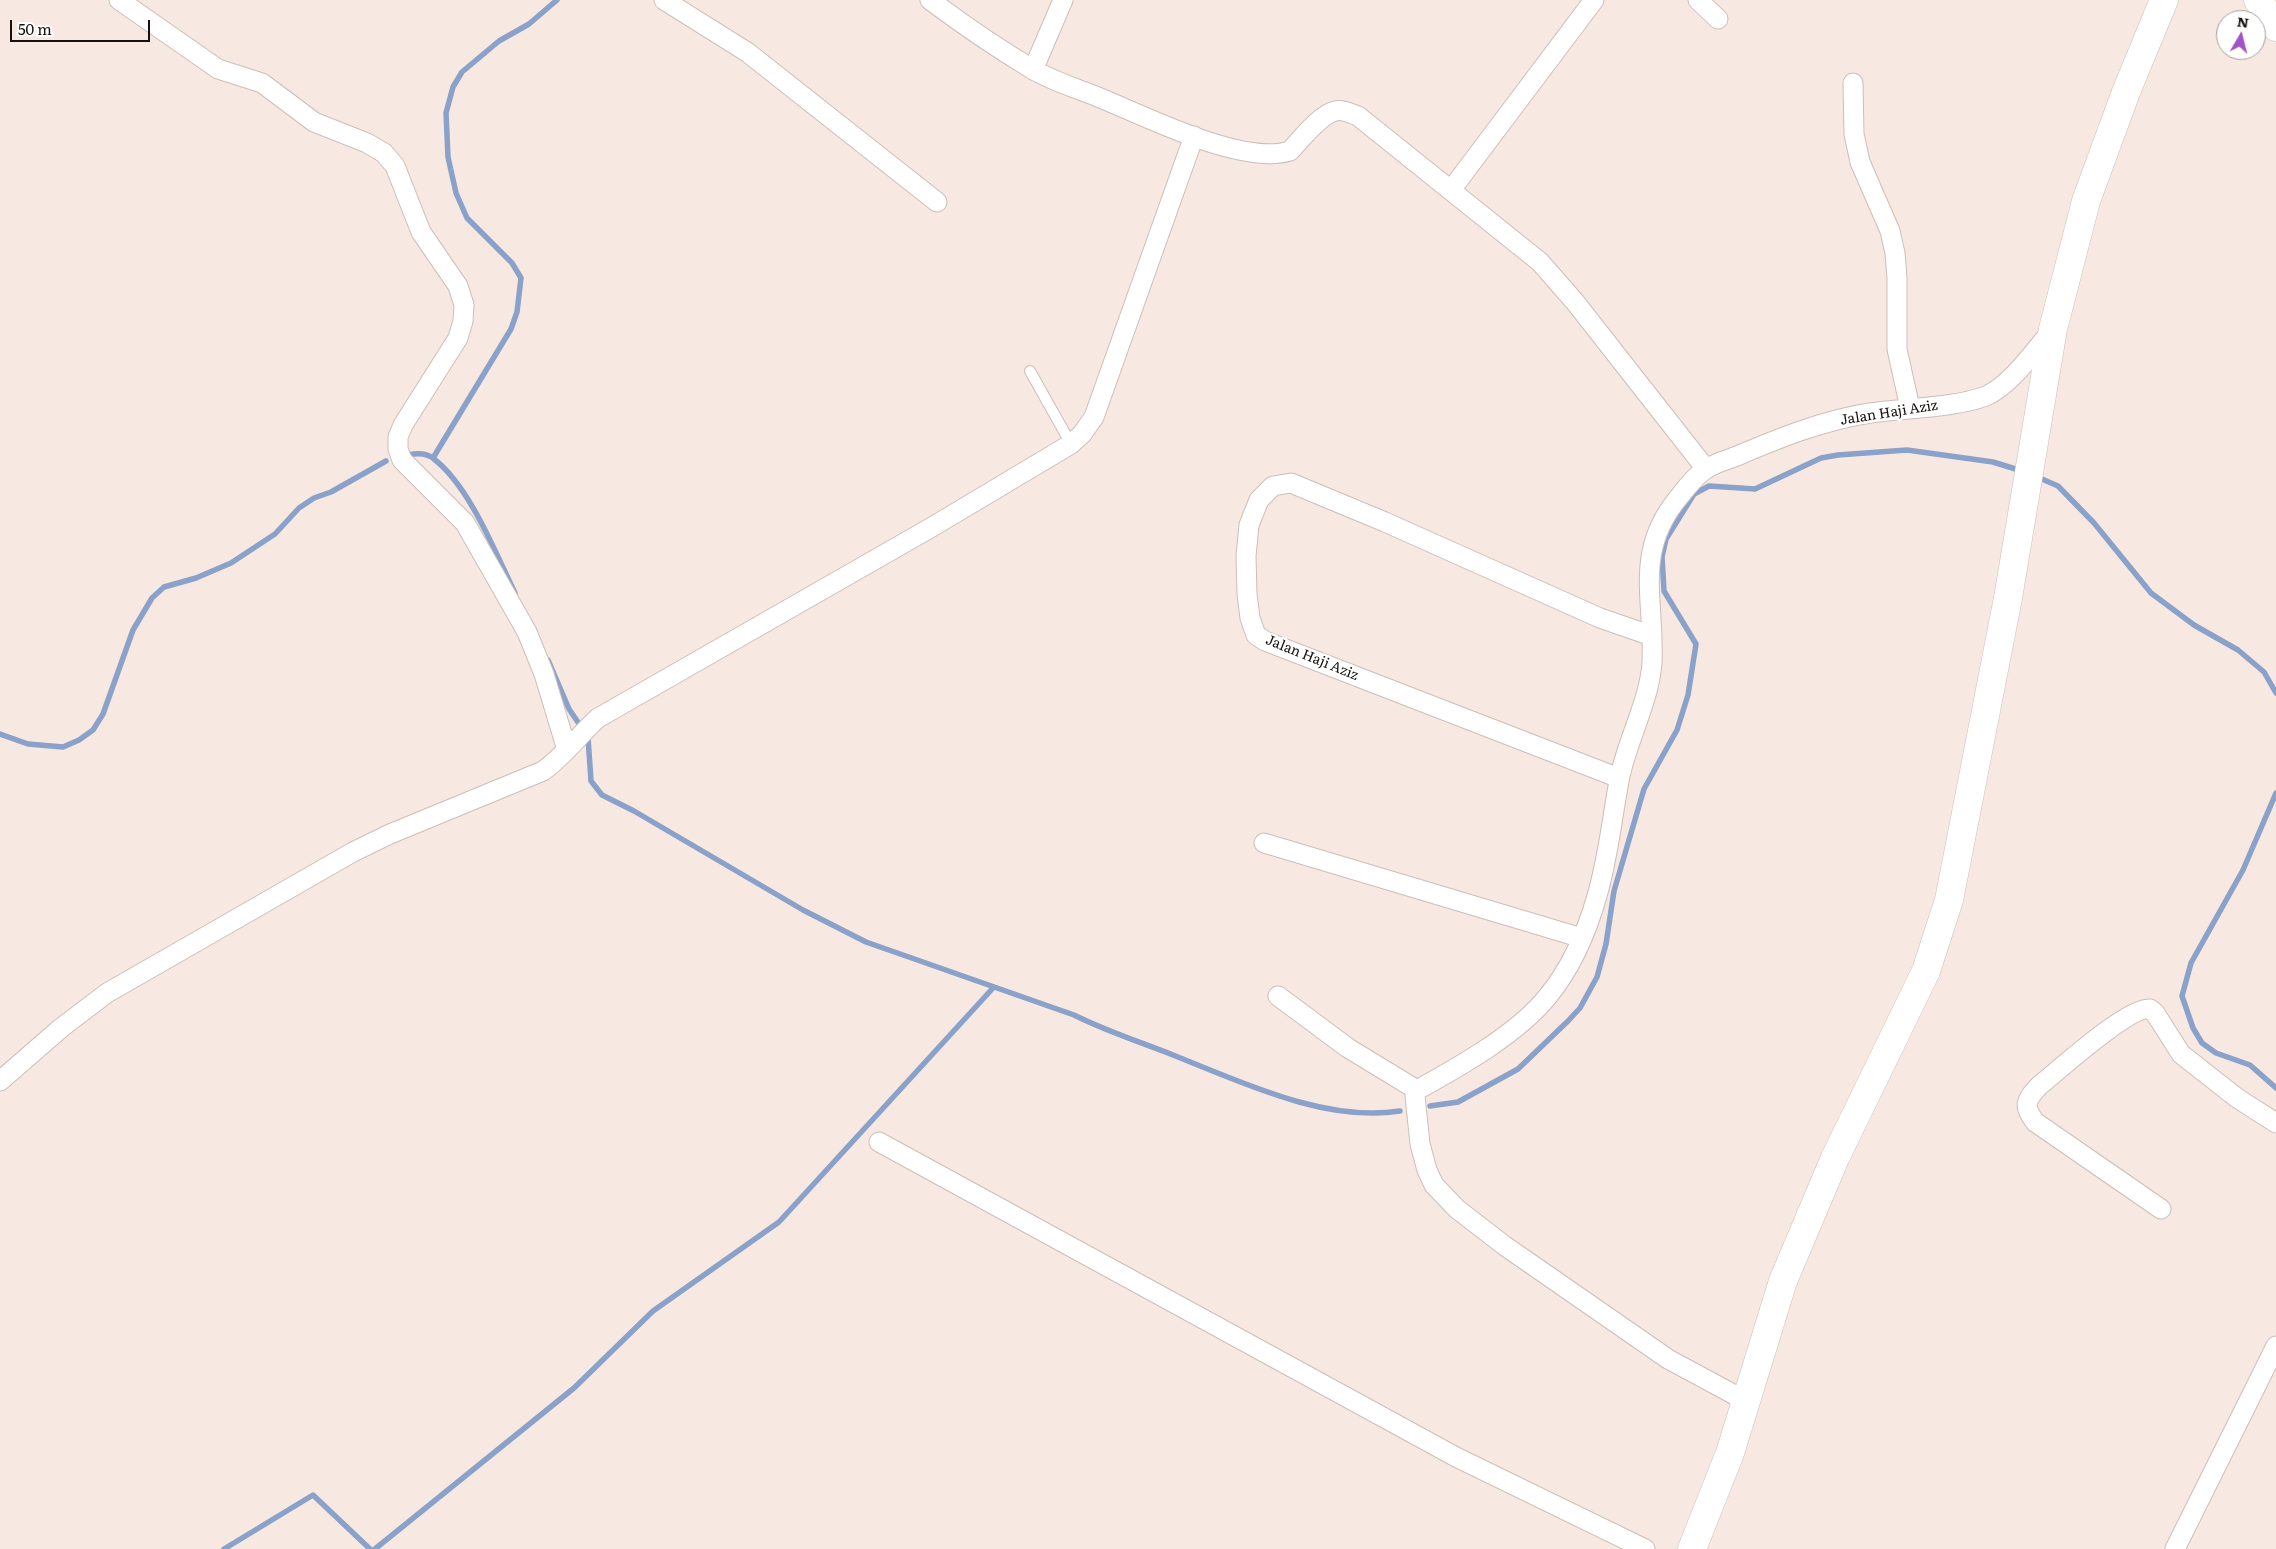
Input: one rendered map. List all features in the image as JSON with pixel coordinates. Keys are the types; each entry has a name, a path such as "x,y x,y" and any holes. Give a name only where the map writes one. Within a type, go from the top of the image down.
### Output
{"street":[{"path":"119,0 218,69 262,83 314,122 384,153 395,166 421,232 458,286 464,305 463,321 458,338 402,424 398,437 398,449 402,460 412,472 465,523 485,556 528,632 572,743"},
{"path":"664,0 747,52 937,202"},
{"path":"930,0 1033,70 1194,136 1234,149 1273,154 1283,153 1290,150 1325,115 1335,111 1345,111 1358,116 1517,242 1558,281 1706,469 1678,498 1652,547 1649,596 1652,666 1637,726 1619,778 1605,862 1597,896 1582,938 1564,973 1535,1011 1472,1058 1417,1090 1414,1102 1422,1154 1427,1170 1434,1185 1457,1209 1505,1246 1668,1359 1746,1401"},
{"path":"1033,70 1063,0"},
{"path":"1451,190 1594,0"},
{"path":"1698,0 1718,19"},
{"path":"1692,1549 1721,1481 1786,1272 1835,1158 1926,971 1942,923 1956,874 2024,510 2053,329 2086,201 2126,92 2164,0"},
{"path":"2258,0 2276,27"},
{"path":"1853,84 1854,134 1860,162 1890,231 1895,253 1898,278 1897,349 1910,408"},
{"path":"0,1081 61,1028 107,994 354,852 390,834 544,771 560,759 572,743 598,718 932,527 1071,444 1082,434 1094,417 1194,136"},
{"name":"Jalan Haji Aziz","path":"1706,469 1775,440 1838,421 1866,414 1969,400 1984,396 2006,382 2053,329"},
{"name":"Jalan Haji Aziz","path":"1619,778 1261,638 1253,629 1247,594 1246,556 1250,525 1259,500 1273,486 1291,483 1386,522 1600,618 1652,636"},
{"path":"1264,843 1582,938"},
{"path":"1278,996 1348,1048 1417,1090"},
{"path":"2161,1209 2035,1122 2026,1106 2028,1098 2039,1086 2119,1022 2137,1011 2145,1008 2150,1009 2155,1013 2181,1054 2237,1098 2276,1123"},
{"path":"879,1142 1456,1457 1645,1549"},
{"path":"2175,1549 2276,1346"}],"lane":[{"path":"1030,371 1071,444"}],"waterway":[{"path":"433,458 511,329 517,312 521,278 512,263 467,218 456,193 448,157 446,113 453,87 462,72 499,41 529,24 557,0"},
{"path":"1430,1106 1458,1102 1518,1069 1580,1008 1597,977 1606,944 1614,891 1644,789 1677,730 1688,695 1696,644 1664,591 1662,557 1666,539 1694,494 1709,486 1755,489 1821,458 1907,450 1993,462 2022,471"},
{"path":"408,455 422,454 431,457 447,471 459,486 490,540 515,593"},
{"path":"0,734 28,744 63,747 79,740 93,730 103,714 133,630 152,598 164,587 196,578 231,563 275,534 299,508 314,498 331,492 386,461"},
{"path":"2035,476 2058,486 2094,523 2151,593 2194,625 2238,650 2264,672 2276,693"},
{"path":"548,660 569,709 588,737 591,781 602,795 634,811 803,910 866,942 1074,1015 1284,1098 1343,1111 1372,1113 1400,1111"},
{"path":"2276,793 2243,870 2191,963 2182,996 2193,1028 2202,1043 2216,1053 2250,1065 2276,1088"},
{"path":"375,1549 574,1388 653,1311 779,1222 993,988"},
{"path":"224,1549 313,1495 370,1549"}]}
